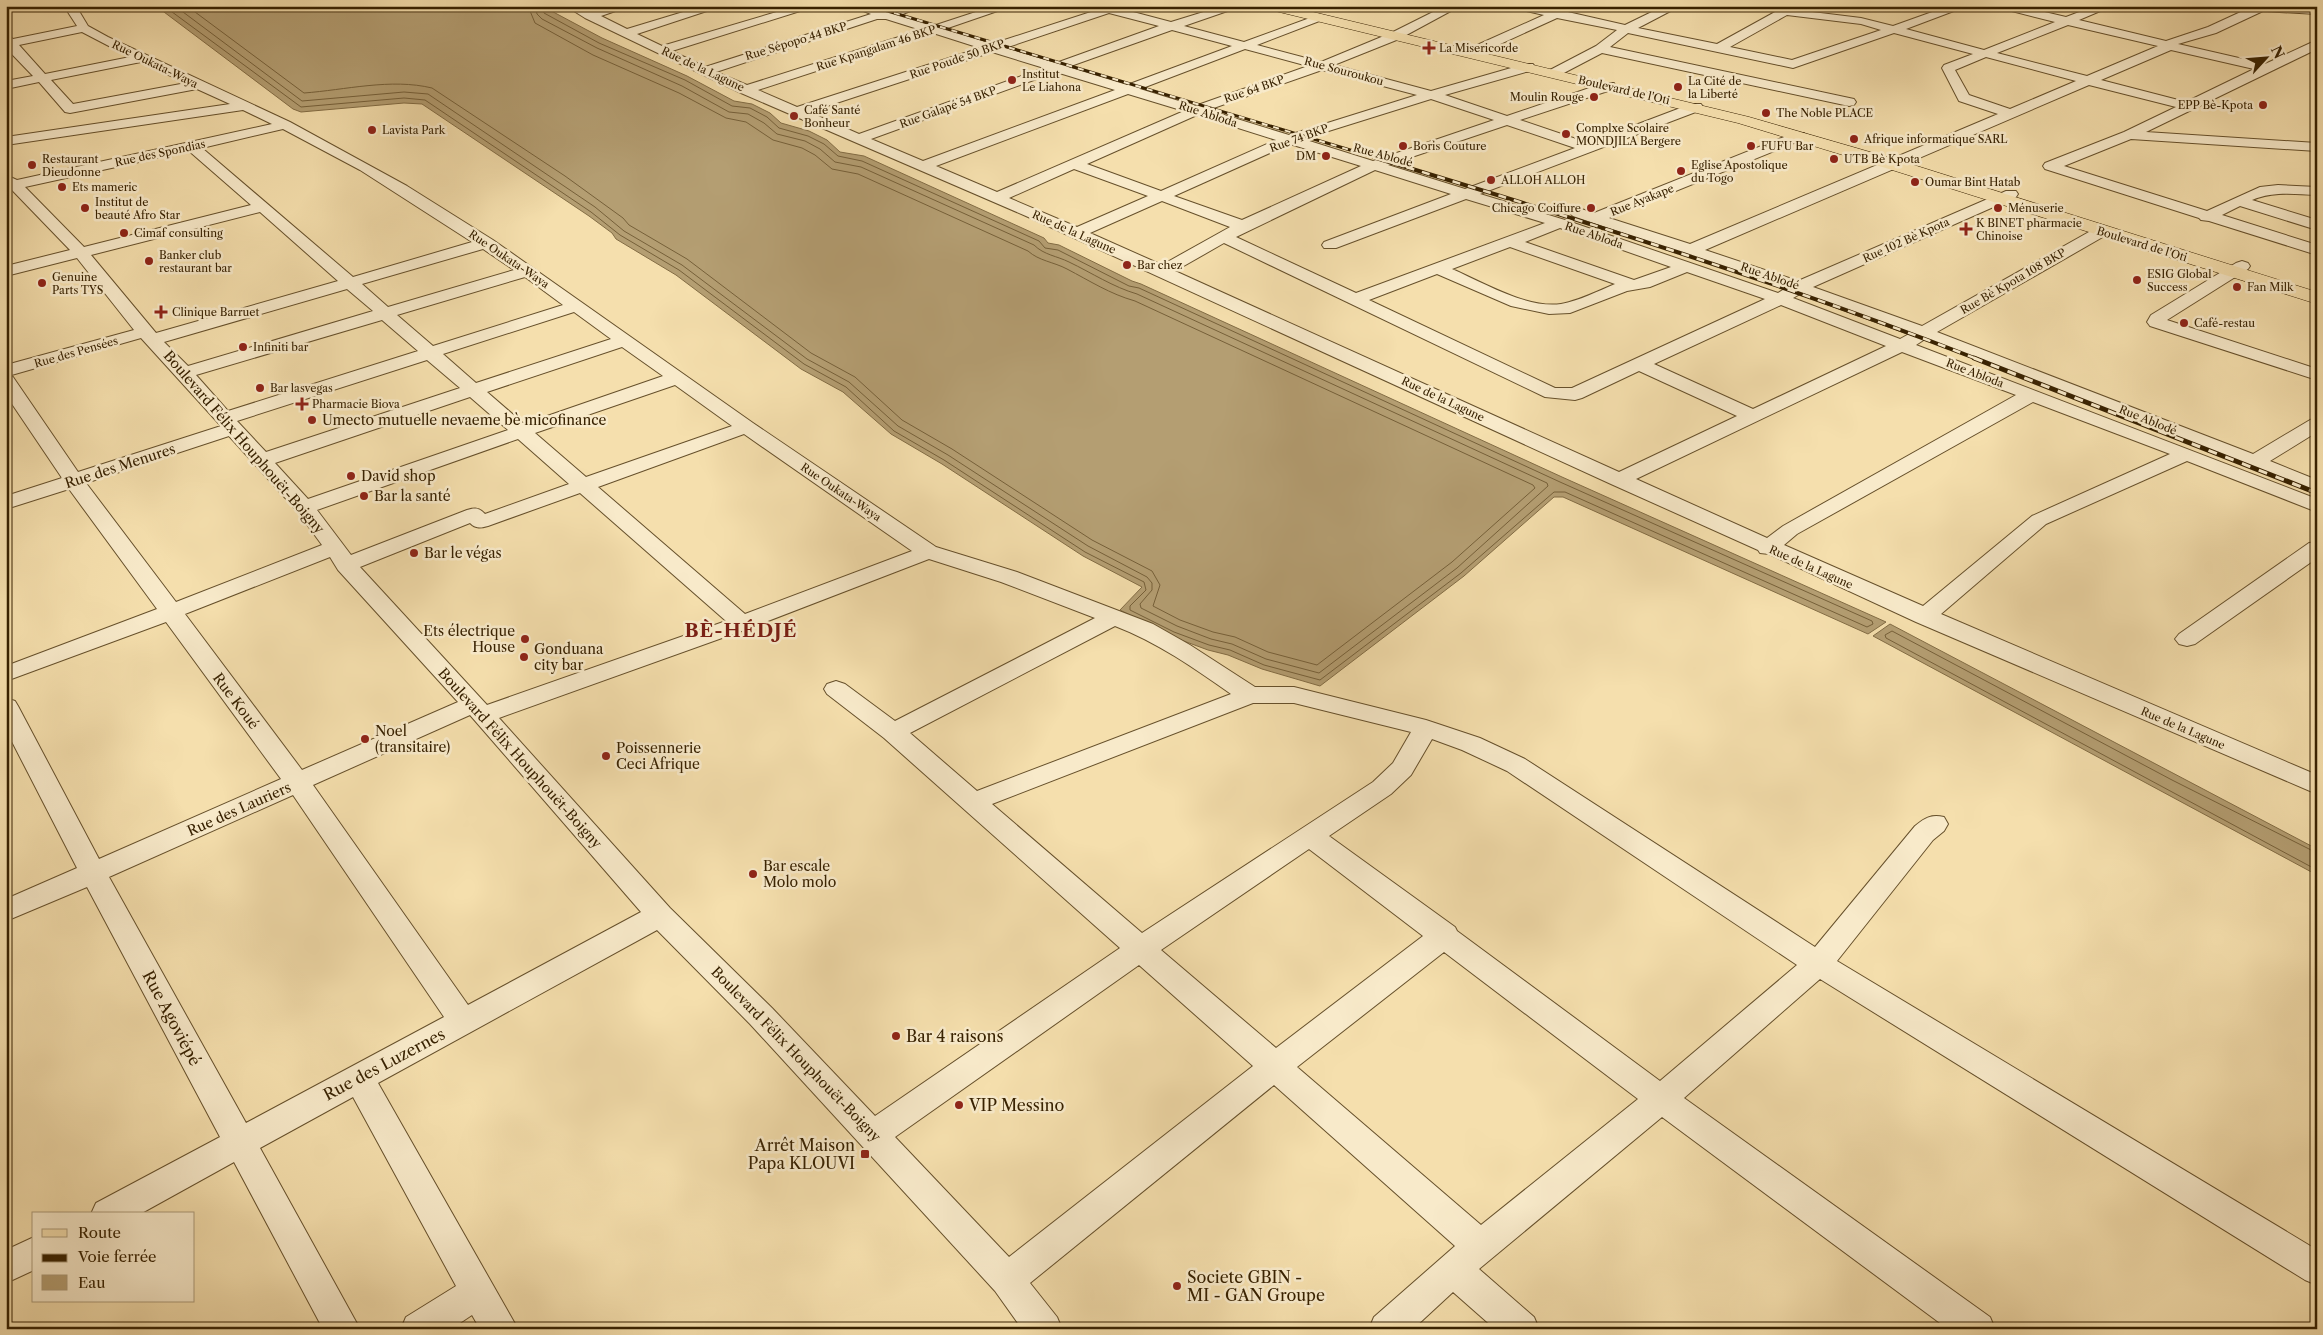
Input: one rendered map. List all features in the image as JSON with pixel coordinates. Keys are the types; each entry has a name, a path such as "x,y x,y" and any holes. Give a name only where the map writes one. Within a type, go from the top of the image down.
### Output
{"main road":[{"name":"Boulevard de l'Oti","path":"1271,6 1318,18 1399,34"},
{"name":"Boulevard de l'Oti","path":"1295,6 1399,34 1747,118 1899,163 2238,269 2317,298"},
{"name":"Boulevard de l'Oti","path":"1474,52 1528,67 1557,72 1747,118 1799,136 1899,163"},
{"name":"Boulevard de l'Oti","path":"2006,197 2102,231 2317,290"}],"street":[{"path":"8,42 84,28 70,6"},
{"name":"Rue de la Lagune","path":"572,6 589,16 746,90 1078,233 1768,548 1924,617 2317,785"},
{"path":"589,16 624,6"},
{"path":"628,33 716,6"},
{"path":"662,50 810,6"},
{"name":"Rue Abloda","path":"857,6 891,11 940,28 1203,108 1287,140 1375,165 1560,223 1780,299 2187,454 2317,506"},
{"name":"Rue Sépopo 44 BKP","path":"705,71 891,11 918,6"},
{"name":"Rue Kpangalam 46 BKP","path":"746,90 1006,6"},
{"name":"Rue Galapé 54 BKP","path":"858,139 1170,26 1236,6"},
{"name":"Rue 64 BKP","path":"996,198 1203,108 1324,65 1399,34 1454,6"},
{"path":"1517,6 1798,64 1898,30 1960,6"},
{"path":"1474,52 1571,6"},
{"path":"1557,72 1600,48 1626,29 1674,6"},
{"path":"1758,6 1861,20 2186,106"},
{"path":"2004,6 2268,69"},
{"path":"2012,114 1964,98 1955,84 1949,67 2106,6"},
{"path":"2231,6 2317,11"},
{"name":"Rue Souroukou","path":"1107,7 1170,26 1324,65 1431,95 1589,148"},
{"name":"Rue Poude 50 BKP","path":"797,112 998,46 1107,7"},
{"path":"1694,249 1899,163 2086,80 2170,46 2172,42 2212,30 2262,8"},
{"path":"1718,49 1790,9"},
{"path":"2245,14 2281,21"},
{"path":"923,166 1318,18"},
{"name":"Rue Oukata-Waya","path":"84,28 197,85 285,125 365,167 487,243 676,378 928,552 1009,577 1145,629 1175,646 1250,695"},
{"path":"8,42 44,77 70,109 197,85"},
{"path":"2317,44 2128,135 2050,166 2206,217 2317,250"},
{"path":"1600,48 1849,102"},
{"path":"6,85 143,58"},
{"name":"Rue 74 BKP","path":"1078,233 1287,140 1528,67"},
{"path":"1162,272 1244,226 1375,165 1609,86"},
{"path":"6,141 244,106"},
{"path":"1330,245 1696,107"},
{"name":"Rue Ablodé","path":"1203,108 1491,185 1694,249 1925,332 2317,487"},
{"name":"Rue des Spondias","path":"9,184 285,125"},
{"path":"2128,135 2317,147"},
{"name":"Rue Ayakape","path":"1596,218 1799,136"},
{"path":"192,146 350,281 742,623"},
{"path":"1074,164 1159,197 1244,226"},
{"name":"Boulevard Félix Houphouët-Boigny","path":"9,184 80,252 149,336 184,372 304,507 340,556 660,915 761,1016 873,1135 1007,1280 1044,1329"},
{"path":"2206,217 2268,189 2317,191"},
{"name":"Rue 102 Bè Kpota","path":"1224,237 1552,393 1575,394 1780,299 1801,286 2006,197"},
{"path":"2238,201 2317,225"},
{"path":"6,271 262,207"},
{"path":"1356,299 1560,223"},
{"name":"Rue Bè Kpota 108 BKP","path":"1618,480 1902,345 2102,231"},
{"path":"1508,241 1633,285"},
{"name":"Rue des Pensées","path":"6,371 149,336 487,243"},
{"path":"1437,268 1530,307 1542,310 1564,309 1623,287 1686,267"},
{"path":"2238,269 2156,318 2156,322 2317,375"},
{"path":"184,372 527,271"},
{"name":"Rue des Menures","path":"6,502 74,481 229,423 430,352 577,306"},
{"path":"262,460 624,340"},
{"path":"1638,364 1753,416"},
{"path":"304,507 676,378"},
{"name":"Rue Koué","path":"6,381 74,481 298,783 464,1022"},
{"path":"1768,548 1790,530 2031,395"},
{"path":"2254,462 2317,424"},
{"path":"6,674 171,612 474,514 482,522 746,427"},
{"path":"1924,617 2018,535 2047,515 2187,454"},
{"path":"2187,639 2317,548"},
{"name":"Rue des Lauriers","path":"6,912 298,783 477,710 742,623 928,552"},
{"path":"893,732 1114,617"},
{"path":"836,689 893,732 1480,1246"},
{"path":"973,802 1250,695 1294,695 1426,728 1471,744 1516,765 1638,843 1818,964 2317,1269"},
{"name":"Rue Agoviépé","path":"6,706 93,873 342,1329"},
{"path":"873,1135 1140,950 1396,777 1426,728"},
{"path":"1387,1329 1480,1246 1661,1099 1818,964 1924,833 1935,824"},
{"path":"1310,836 1445,935 1661,1099 1977,1329"},
{"name":"Rue des Luzernes","path":"112,1212 660,915"},
{"path":"1007,1280 1276,1066 1445,935"},
{"path":"358,1077 500,1329"},
{"path":"6,1267 32,1254"},
{"path":"1453,1269 1521,1329"},
{"path":"419,1329 478,1292"}],"water":[{"path":"156,6 542,6 602,38 687,76 734,101 752,104 770,113 781,123 809,131 827,140 840,152 864,156 1044,238 1048,243 1059,245 1132,281 1886,622 1868,634 1563,497 1554,497 1464,576 1320,686 1262,669 1228,655 1208,650 1173,637 1120,610 1142,587 1083,556 942,464 891,434 843,392 801,369 676,275 616,239 612,233 589,216 422,104 404,103 301,112 293,109"},
{"path":"1890,624 2317,849 2317,875 1873,636"}],"railway":[{"path":"871,6 1380,159"},
{"path":"1376,158 1678,252 1828,304 1977,359"},
{"path":"1974,358 2317,493"}],"place":[{"name":"La Misericorde","path":"1429,48"},
{"name":"Institut Le Liahona","path":"1012,80"},
{"name":"La Cité de la Liberté","path":"1678,87"},
{"name":"Moulin Rouge","path":"1594,97"},
{"name":"EPP Bè-Kpota","path":"2263,105"},
{"name":"The Noble PLACE","path":"1766,113"},
{"name":"Café Santé Bonheur","path":"794,116"},
{"name":"Lavista Park","path":"372,130"},
{"name":"Complxe Scolaire MONDJILA Bergere","path":"1566,134"},
{"name":"Afrique informatique SARL","path":"1854,139"},
{"name":"Boris Couture","path":"1403,146"},
{"name":"FUFU Bar","path":"1751,146"},
{"name":"DM","path":"1326,156"},
{"name":"UTB Bè Kpota","path":"1834,159"},
{"name":"Restaurant Dieudonne","path":"32,165"},
{"name":"Eglise Apostolique du Togo","path":"1681,171"},
{"name":"ALLOH ALLOH","path":"1491,180"},
{"name":"Oumar Bint Hatab","path":"1915,182"},
{"name":"Ets mameric","path":"62,187"},
{"name":"Institut de beauté Afro Star","path":"85,208"},
{"name":"Chicago Coiffure","path":"1591,208"},
{"name":"Ménuserie","path":"1998,208"},
{"name":"K BINET pharmacie Chinoise","path":"1966,229"},
{"name":"Cimaf consulting","path":"124,233"},
{"name":"Banker club restaurant bar","path":"149,261"},
{"name":"Bar chez","path":"1127,265"},
{"name":"ESIG Global Success","path":"2137,280"},
{"name":"Genuine Parts TYS","path":"42,283"},
{"name":"Fan Milk","path":"2237,287"},
{"name":"Clinique Barruet","path":"161,312"},
{"name":"Café-restau","path":"2184,323"},
{"name":"Infiniti bar","path":"243,347"},
{"name":"Bar lasvegas","path":"260,388"},
{"name":"Pharmacie Biova","path":"302,404"},
{"name":"Umecto mutuelle nevaeme bè micofinance","path":"312,420"},
{"name":"David shop","path":"351,476"},
{"name":"Bar la santé","path":"364,496"},
{"name":"Bar le végas","path":"414,553"},
{"name":"Ets électrique House","path":"525,639"},
{"name":"Gonduana city bar","path":"524,657"},
{"name":"Noel (transitaire)","path":"365,739"},
{"name":"Poissennerie Ceci Afrique","path":"606,756"},
{"name":"Bar escale Molo molo","path":"753,874"},
{"name":"Bar 4 raisons","path":"896,1036"},
{"name":"VIP Messino","path":"959,1105"},
{"name":"Arrêt Maison Papa KLOUVI","path":"865,1154"},
{"name":"Societe GBIN - MI - GAN Groupe","path":"1177,1286"}],"district":[{"name":"BÈ-HÉDJÉ","path":"741,630"}]}
